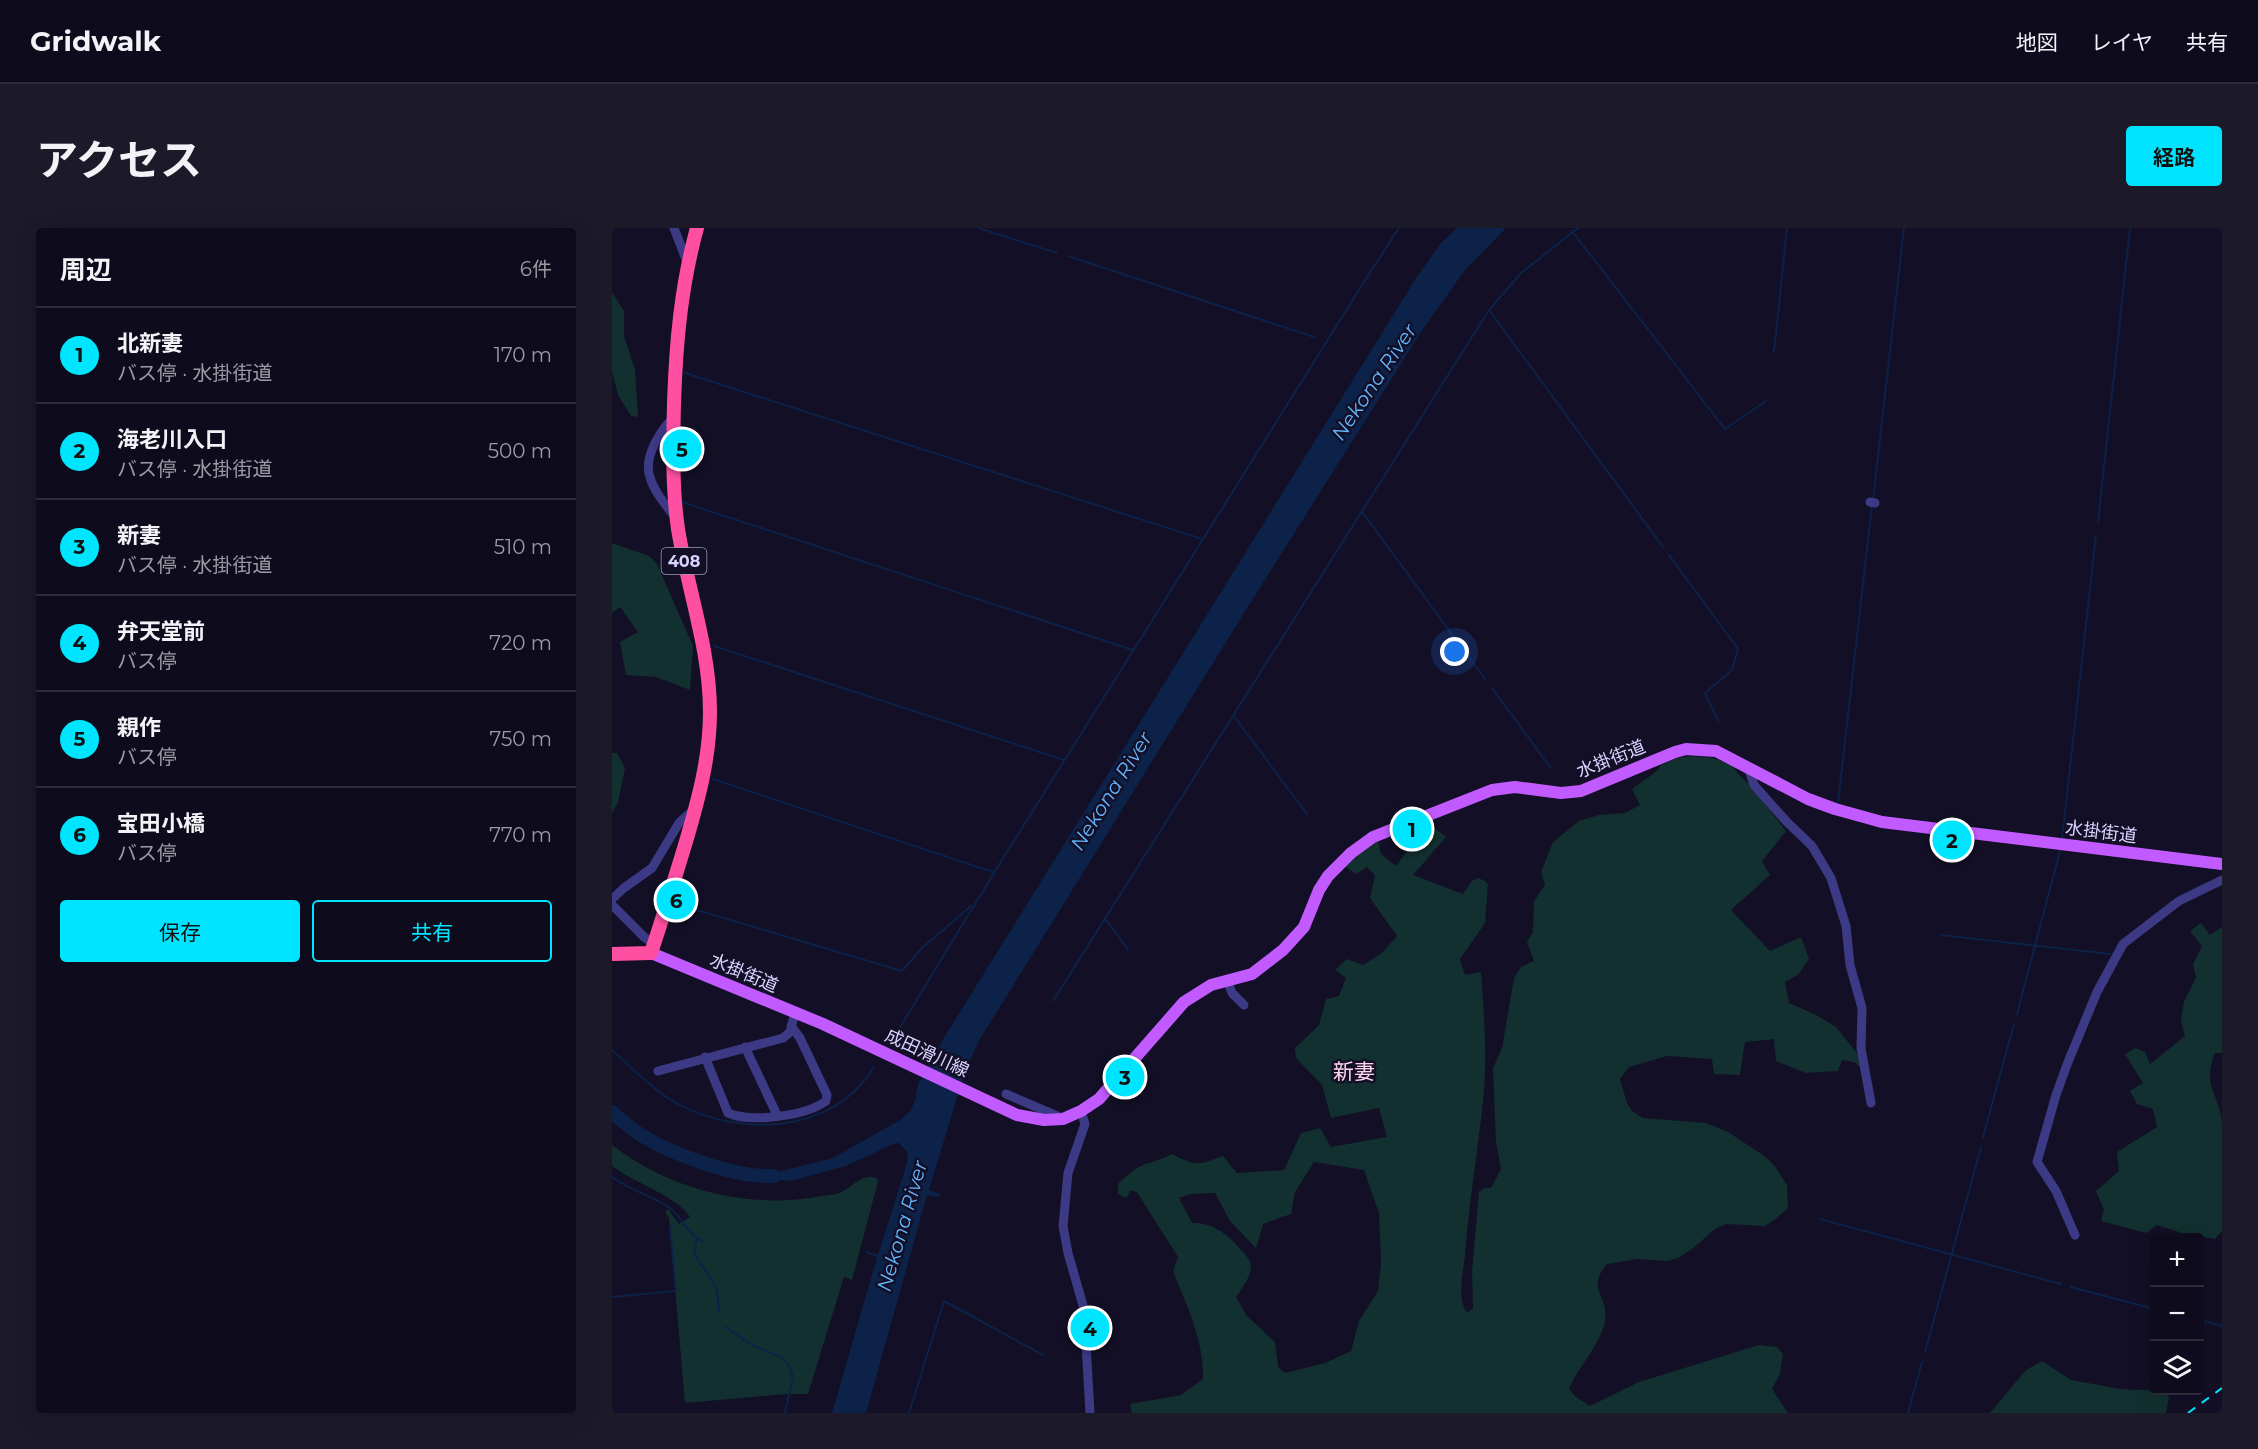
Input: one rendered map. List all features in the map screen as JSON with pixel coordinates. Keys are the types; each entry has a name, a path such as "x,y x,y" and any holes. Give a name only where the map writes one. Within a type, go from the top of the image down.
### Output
{"highway":[{"name":"408","path":"653,949 696,807 709,739 707,662 684,560 673,485 673,418 680,308 687,262 697,228"},
{"path":"612,954 653,949"}],"main road":[{"name":"水掛街道","path":"1017,1115 1044,1120 1063,1119 1082,1111 1099,1099 1184,1002 1206,987 1252,974 1283,950 1304,927 1319,890 1328,876 1373,837 1492,790 1515,787 1562,793 1581,791 1686,749 1716,751 1808,799 1845,813 1882,822 2222,864"},
{"name":"水掛街道","path":"653,949 795,1014 823,1024"},
{"name":"成田滑川線","path":"823,1024 1017,1115"}],"street":[{"path":"674,228 687,262"},
{"path":"673,418 666,425 651,452 649,476 677,520"},
{"path":"1748,767 1754,785 1812,846 1831,878 1846,926 1850,965 1862,1008 1861,1048 1871,1103"},
{"path":"612,899 652,868 679,823 696,807"},
{"path":"2075,1235 2056,1191 2037,1162 2056,1095 2097,992 2123,944 2179,901 2222,880"},
{"path":"612,905 653,949"},
{"path":"1227,980 1232,993 1244,1005"},
{"path":"658,1071 783,1038 790,1032 795,1014"},
{"path":"705,1057 728,1113 743,1117 777,1115 811,1109 821,1105 828,1098 800,1038 791,1026"},
{"path":"745,1047 777,1115"},
{"path":"1006,1094 1063,1119"},
{"path":"1082,1111 1085,1124 1068,1173 1063,1226 1084,1309 1090,1413"}],"green space":[{"path":"612,292 624,311 624,336 635,370 638,417 631,416 618,395 612,371"},
{"path":"612,543 649,556 657,564 693,646 690,690 656,677 626,675 620,642 638,632 620,607 612,613"},
{"path":"612,753 617,753 625,768 618,802 612,813"},
{"path":"1692,756 1713,758 1733,766 1786,831 1762,861 1770,875 1731,910 1770,951 1801,937 1809,959 1798,975 1785,982 1789,1003 1836,1027 1861,1058 1860,1067 1854,1062 1842,1060 1838,1071 1806,1073 1776,1061 1774,1039 1745,1042 1740,1075 1714,1074 1712,1059 1667,1056 1629,1067 1620,1079 1627,1103 1632,1111 1643,1118 1706,1123 1728,1132 1774,1165 1787,1185 1788,1208 1765,1226 1726,1224 1715,1229 1678,1258 1667,1261 1637,1259 1607,1264 1598,1280 1605,1312 1603,1330 1569,1389 1576,1397 1590,1406 1639,1382 1759,1345 1777,1347 1783,1354 1780,1374 1772,1389 1788,1413 1132,1413 1130,1404 1181,1395 1203,1379 1203,1365 1194,1324 1173,1271 1178,1257 1137,1192 1131,1190 1126,1198 1118,1194 1118,1184 1141,1166 1172,1154 1192,1163 1223,1156 1237,1173 1284,1170 1301,1133 1320,1128 1331,1147 1387,1137 1379,1108 1331,1118 1322,1085 1296,1058 1295,1048 1319,1025 1326,999 1339,996 1346,978 1335,970 1347,959 1363,965 1382,953 1397,936 1370,898 1375,875 1367,867 1356,874 1343,865 1378,840 1381,854 1396,866 1412,845 1421,851 1436,829 1446,837 1413,875 1463,894 1472,881 1478,878 1488,885 1485,923 1460,959 1465,975 1481,972 1485,1032 1484,1091 1461,1285 1462,1300 1467,1313 1473,1308 1472,1271 1479,1192 1485,1188 1491,1188 1501,1169 1496,1142 1493,1068 1502,1048 1514,978 1521,967 1534,961 1527,942 1533,932 1534,901 1545,885 1541,872 1553,842 1579,821 1599,815 1625,813 1640,805 1632,789 1657,771 1661,765 1677,758","holes":["1314,1162 1364,1170 1379,1213 1381,1263 1378,1291 1359,1321 1351,1351 1325,1363 1285,1373 1278,1367 1275,1342 1246,1315 1236,1297 1249,1276 1251,1267 1249,1259 1231,1239 1219,1230 1192,1223 1179,1198 1190,1194 1215,1193 1230,1221 1256,1248 1263,1224 1291,1214 1295,1192"]},
{"path":"2201,923 2210,935 2222,927 2222,1053 2215,1053 2210,1075 2222,1125 2222,1231 2215,1239 2204,1237 2204,1233 2182,1233 2157,1225 2146,1233 2101,1221 2104,1210 2096,1191 2119,1171 2117,1152 2157,1127 2153,1109 2137,1104 2130,1091 2143,1083 2125,1054 2136,1048 2145,1052 2150,1064 2185,1036 2181,1021 2184,1002 2196,977 2193,964 2202,946 2190,931"},
{"path":"612,1145 635,1161 685,1185 739,1198 794,1200 833,1195 866,1177 876,1178 878,1181 852,1280 844,1277 808,1394 685,1403 669,1218 665,1212 668,1209 679,1224 690,1217 666,1196 612,1166"},
{"path":"2042,1361 2071,1380 2120,1389 2150,1390 2150,1395 2167,1395 2169,1397 2166,1413 1990,1413 2026,1370"}],"water":[{"name":"Nekona River","path":"1457,228 1506,228 1465,270 1423,329 980,1039 965,1071 929,1190 941,1194 940,1197 927,1195 866,1413 832,1413 907,1163 908,1153 899,1143 846,1166 790,1181 757,1177 833,1158 900,1120 910,1111 915,1101 918,1084 945,1036 1418,275 1441,243"}],"waterway":[{"path":"978,228 1057,253"},
{"path":"897,1032 997,868 1399,228"},
{"path":"1053,1001 1489,310 1521,273 1578,228"},
{"path":"1774,352 1787,228"},
{"path":"1873,500 1904,228"},
{"path":"2098,522 2130,228"},
{"path":"1572,231 1725,429 1766,401"},
{"path":"1068,256 1314,337"},
{"path":"1489,310 1663,547"},
{"path":"685,373 1202,539"},
{"path":"682,502 1133,650"},
{"path":"1838,803 1872,505"},
{"path":"1362,512 1485,679"},
{"path":"2062,839 2096,535"},
{"path":"1669,555 1738,649 1732,670 1705,693 1718,721"},
{"path":"714,646 1064,760"},
{"path":"1492,688 1550,767"},
{"path":"1234,716 1307,814"},
{"path":"713,779 993,872"},
{"path":"2017,1014 2060,851"},
{"path":"680,905 902,971 922,948 971,906"},
{"path":"1105,918 1128,950"},
{"path":"1941,935 2110,954"},
{"path":"1983,1137 2014,1024"},
{"path":"612,1050 651,1085 676,1103 728,1122 756,1125 784,1123 811,1117 835,1106 857,1089 874,1067"},
{"path":"612,1112 638,1133 667,1149 723,1169 759,1176 774,1176"},
{"path":"1925,1352 1981,1147"},
{"path":"612,1177 670,1208 690,1231 703,1241"},
{"path":"1820,1219 2061,1284"},
{"path":"612,1297 676,1291 670,1228 673,1226"},
{"path":"697,1239 694,1253 715,1287 718,1313"},
{"name":"Nekona River","path":"866,1252 880,1257"},
{"path":"2071,1287 2150,1308"},
{"path":"909,1413 944,1301 1043,1355"},
{"path":"2204,1321 2222,1326"},
{"path":"724,1326 752,1345 781,1357 788,1364 793,1376 785,1413"},
{"path":"1908,1413 1922,1362"}],"railway":[{"path":"2188,1413 2222,1388"}],"place":[{"name":"親作","path":"682,449"},
{"name":"北新妻","path":"1412,829"},
{"name":"海老川入口","path":"1952,840"},
{"name":"宝田小橋","path":"676,900"},
{"name":"新妻","path":"1125,1077"},
{"name":"弁天堂前","path":"1090,1328"}],"district":[{"name":"新妻","path":"1354,1071"}]}
